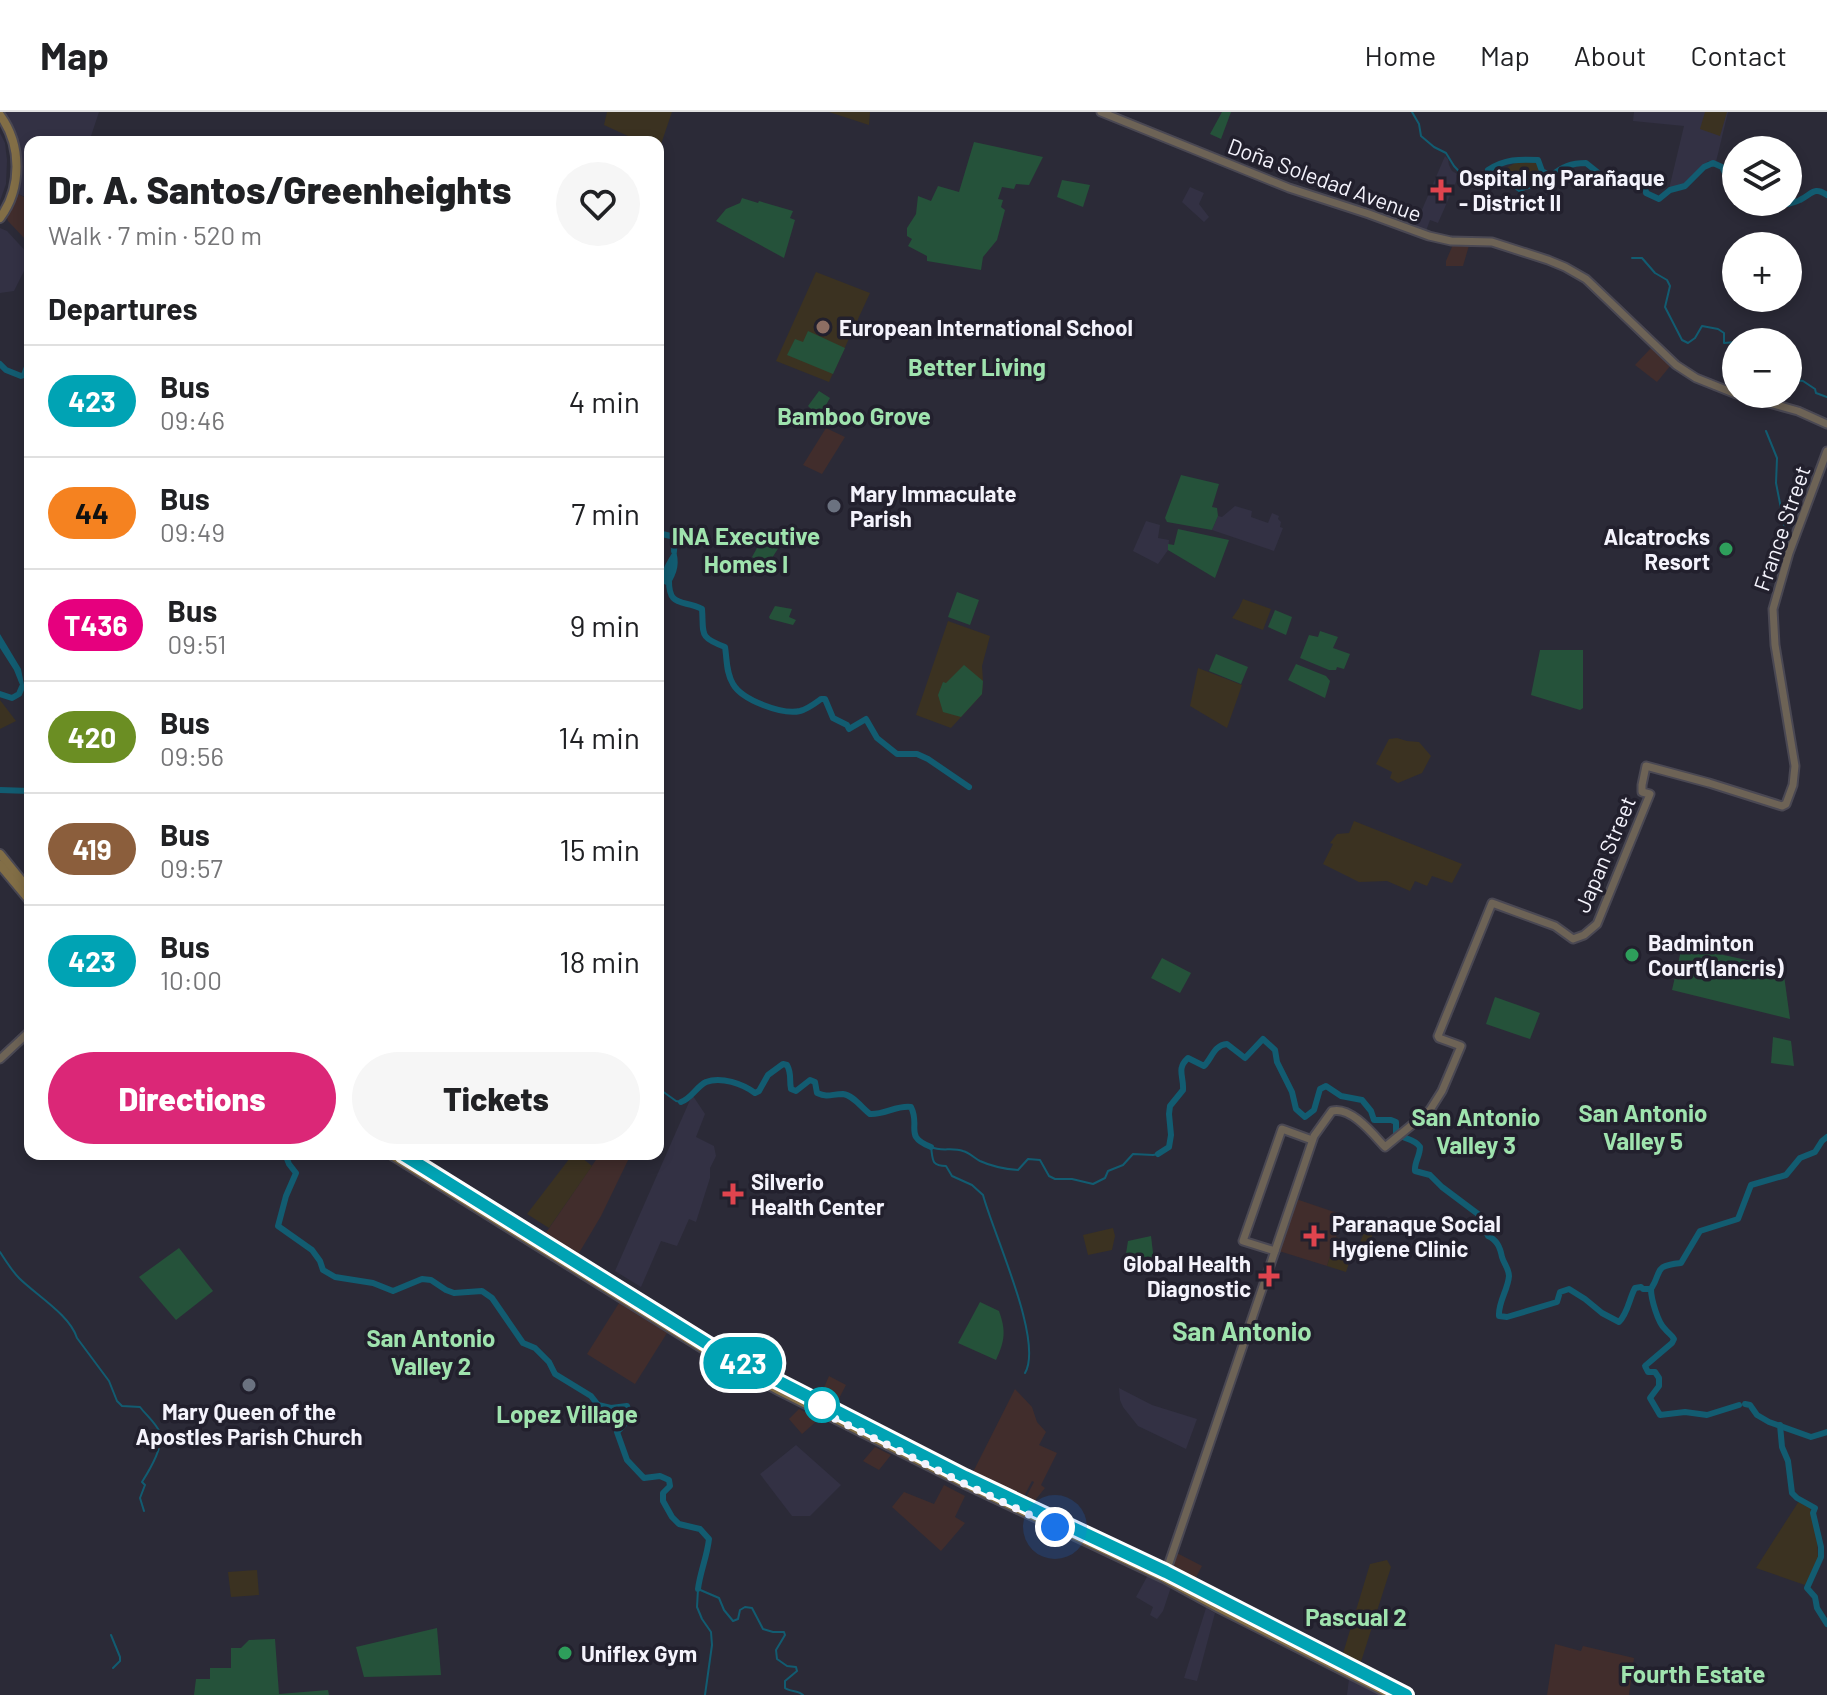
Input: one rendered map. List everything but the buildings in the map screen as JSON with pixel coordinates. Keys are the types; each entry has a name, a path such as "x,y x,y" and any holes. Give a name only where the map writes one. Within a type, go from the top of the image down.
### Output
{"main road":[{"name":"Doña Soledad Avenue","path":"1101,112 1270,181 1429,236 1490,242 1565,267 1586,279 1676,365 1696,378 1722,388"},
{"path":"0,115 14,145 17,171 11,198 0,218"},
{"path":"0,124 10,147 12,173 0,210"},
{"name":"Doña Soledad Avenue","path":"1787,408 1827,424"},
{"name":"France Street","path":"1646,766 1784,806 1793,785 1795,766 1775,645 1773,609 1789,553 1827,451"},
{"name":"Japan Street","path":"1312,1140 1332,1111 1340,1110 1370,1131 1385,1147 1421,1119 1439,1097 1461,1046 1438,1036 1493,903 1555,926 1573,939 1600,921 1646,793 1642,785 1646,766"},
{"path":"0,854 24,884"},
{"path":"0,865 24,894"},
{"path":"0,1059 24,1037"},
{"path":"1165,1575 1275,1251 1312,1140 1282,1129 1243,1241 1275,1251"},
{"path":"400,1160 625,1297 775,1381 1165,1575 1219,1608 1406,1695"},
{"path":"411,1160 625,1297"},
{"path":"1379,1684 1392,1695"}],"shaded area":[{"path":"3,112 99,112 91,136 24,136 24,196 16,193 20,157 15,132"},
{"path":"607,112 672,112 664,136 628,136 604,125"},
{"path":"829,112 870,112 869,125"},
{"path":"1634,112 1728,112 1716,162 1708,161 1685,185 1669,189 1684,126 1633,121"},
{"path":"1705,112 1727,112 1720,136 1700,129"},
{"path":"0,133 7,160 6,184 0,201"},
{"name":"Ospital ng Parañaque - District II","path":"1445,156 1452,171 1459,175 1438,223 1430,220 1426,231 1415,226"},
{"path":"1519,161 1539,162 1543,174 1554,179 1550,186 1541,182 1523,184 1515,172 1510,174 1506,168"},
{"path":"1190,187 1204,193 1199,204 1209,217 1204,222 1182,202"},
{"path":"16,193 24,197 24,238 8,221 6,214"},
{"path":"0,228 7,231 24,249 24,271 14,291 0,293"},
{"path":"1454,242 1470,242 1463,266 1446,266"},
{"name":"European International School","path":"816,272 870,293 829,382 776,361"},
{"path":"1651,348 1671,365 1657,382 1635,365"},
{"path":"826,428 845,437 822,474 803,465"},
{"path":"1235,506 1252,511 1251,517 1268,523 1272,513 1279,516 1280,527 1283,528 1274,551 1212,530 1218,516 1222,517"},
{"path":"1146,521 1160,525 1158,538 1169,540 1168,550 1158,564 1133,551"},
{"path":"1243,599 1271,609 1263,630 1232,618"},
{"path":"948,621 990,636 982,666 982,694 951,728 916,715"},
{"path":"1198,668 1242,685 1227,728 1190,706"},
{"path":"0,700 16,721 0,729"},
{"path":"1389,739 1419,742 1431,756 1422,773 1398,783 1390,778 1392,772 1376,764"},
{"path":"1354,821 1462,864 1452,883 1432,876 1427,886 1415,881 1410,891 1387,881 1359,882 1323,864 1333,844 1330,843 1337,834 1349,833"},
{"path":"693,1096 705,1114 696,1137 714,1146 716,1156 696,1222 689,1219 677,1246 661,1241 641,1287 615,1271"},
{"path":"568,1160 584,1160 592,1166 549,1228 527,1214"},
{"path":"596,1160 628,1160 576,1258 543,1237"},
{"path":"1296,1199 1343,1215 1327,1266 1279,1251"},
{"path":"1113,1228 1112,1250 1088,1255 1083,1235"},
{"path":"1365,1230 1373,1233 1366,1255 1353,1251 1346,1272 1327,1266 1336,1237 1359,1245"},
{"path":"619,1303 667,1333 635,1384 587,1354"},
{"path":"829,1376 846,1385 834,1408 819,1399"},
{"path":"1119,1388 1152,1405 1197,1419 1186,1449 1138,1426 1123,1407"},
{"path":"1015,1389 1032,1407 1037,1422 1046,1432 1039,1445 1057,1453 1041,1485 1045,1488 1032,1504 1024,1501 1032,1481 1022,1500 971,1476"},
{"path":"799,1409 819,1419 802,1434 789,1419"},
{"path":"796,1445 841,1485 810,1516 792,1516 760,1474"},
{"path":"875,1447 891,1455 879,1470 863,1461"},
{"path":"944,1485 965,1496 955,1517 965,1523 941,1551 892,1507 904,1492 934,1504"},
{"path":"1799,1501 1810,1507 1817,1540 1818,1559 1805,1585 1756,1568"},
{"path":"1175,1552 1202,1566 1194,1581 1169,1570"},
{"path":"1387,1560 1391,1567 1359,1668 1341,1660 1370,1564"},
{"path":"257,1570 259,1595 231,1597 228,1572"},
{"path":"1148,1575 1171,1587 1157,1619 1150,1615 1153,1607 1136,1597"},
{"path":"1206,1608 1215,1613 1197,1681 1184,1678"},
{"path":"1555,1644 1581,1651 1583,1646 1634,1658 1629,1695 1547,1695"},
{"path":"1349,1679 1380,1694 1381,1695 1347,1695"}],"green space":[{"path":"1222,112 1231,112 1221,139 1210,134"},
{"path":"974,142 1043,157 1029,185 1016,184 1014,189 1002,187 998,199 1003,200 1001,207 1005,210 997,240 983,257 981,270 927,261 927,256 908,246 912,239 907,236 907,228 916,214 918,196 931,201 938,186 959,192"},
{"path":"1062,180 1090,185 1083,207 1057,197"},
{"path":"742,198 793,211 790,218 795,220 784,258 716,221 726,209 740,203"},
{"path":"808,331 845,348 833,374 787,355 795,339 803,342"},
{"path":"819,391 830,398 819,417 808,406"},
{"path":"1181,475 1219,484 1212,507 1217,508 1218,516 1212,530 1167,522 1165,518"},
{"path":"1178,529 1229,540 1215,578 1168,550 1168,544 1174,545"},
{"path":"763,537 779,547 767,566 752,557"},
{"path":"957,592 979,600 970,625 948,617"},
{"path":"775,606 792,609 789,617 796,620 793,625 770,619"},
{"path":"1275,610 1292,617 1286,635 1268,627"},
{"path":"1320,631 1338,637 1333,648 1350,654 1344,669 1337,667 1336,670 1329,670 1300,658 1309,635 1318,637"},
{"path":"1540,650 1583,650 1583,708 1580,710 1531,695"},
{"path":"1216,654 1248,667 1241,684 1209,671"},
{"path":"1296,664 1326,676 1330,681 1325,698 1288,680"},
{"path":"964,665 983,681 982,694 961,717 943,712 938,695 943,682 946,683"},
{"path":"1682,946 1783,968 1790,1019 1672,990"},
{"path":"1162,958 1191,973 1180,993 1151,978"},
{"path":"1495,997 1540,1013 1530,1039 1486,1024"},
{"path":"1773,1037 1791,1041 1794,1066 1771,1063"},
{"path":"1151,1236 1154,1261 1125,1260 1128,1241"},
{"path":"179,1248 213,1291 176,1320 139,1277"},
{"path":"980,1302 999,1311 1001,1318 1004,1336 996,1360 958,1343"},
{"path":"437,1628 441,1675 364,1677 356,1647"},
{"path":"275,1639 279,1694 328,1690 329,1695 194,1695 196,1679 210,1679 210,1668 231,1668 231,1648 241,1648 249,1640"}],"water":[{"path":"675,547 677,567 669,586 664,584 665,565"},
{"path":"0,634 21,669 24,689 20,685 0,648"}],"waterway":[{"path":"1412,112 1421,136 1446,153 1467,180 1474,180 1488,170 1511,180 1519,191 1539,185"},
{"path":"1488,170 1512,160 1538,160 1542,171 1551,176 1567,166 1586,163 1601,175 1617,181 1631,179 1645,184 1646,193 1659,199 1670,190 1685,186 1704,167 1713,163 1722,167"},
{"path":"1802,199 1816,191 1827,195"},
{"path":"1632,258 1642,258 1655,273 1667,280 1670,286 1665,307 1682,340 1688,343 1702,326 1722,332"},
{"path":"0,364 6,370 24,375"},
{"path":"1802,381 1816,393 1827,397"},
{"path":"1766,431 1777,458 1776,483 1786,534"},
{"path":"664,534 675,537 674,551"},
{"path":"669,578 674,599 702,609 704,634 725,647 731,680 745,696 792,712 825,699 833,718 849,729 866,719 877,738 897,754 917,754 928,759 969,787"},
{"path":"0,694 12,698 19,694 22,687"},
{"path":"0,790 24,791"},
{"path":"1158,1154 1169,1147 1170,1106 1183,1090 1181,1069 1184,1062 1188,1058 1204,1066 1216,1049 1227,1044 1245,1058 1263,1039 1275,1050 1296,1109 1305,1117 1314,1110 1320,1089 1326,1086 1341,1096 1362,1100 1374,1120 1396,1122 1396,1133 1420,1147 1415,1171 1430,1175 1478,1214 1488,1236 1499,1247 1509,1273 1499,1316 1507,1317 1557,1302 1560,1292 1569,1289 1619,1322 1635,1288 1651,1289 1662,1268 1681,1263 1700,1231 1738,1219 1751,1185 1786,1175 1800,1158 1815,1152 1827,1137"},
{"path":"681,1102 712,1080 732,1082 755,1093 768,1075 783,1064 789,1068 791,1089 796,1091 810,1080 815,1082 817,1093 847,1095 870,1114 911,1107 915,1135 931,1147"},
{"path":"664,1092 681,1102"},
{"path":"1025,1373 1029,1358 1023,1313 983,1195 972,1185 952,1176 946,1166 935,1163 931,1147 963,1151 985,1163 1008,1169 1018,1170 1028,1159 1040,1160 1049,1176 1055,1179 1093,1184 1105,1178 1108,1171 1123,1165 1133,1154 1158,1154"},
{"path":"287,1160 296,1173 278,1226 312,1250 323,1270 335,1277 373,1283 393,1291 422,1279 431,1280 454,1293 482,1291 492,1298 523,1343 535,1348 549,1362 555,1374 591,1396 598,1405 611,1408 627,1406 628,1417 617,1432 627,1460 644,1478 660,1476 669,1480 670,1486 663,1493 663,1501 672,1517 679,1524 700,1529 709,1539 698,1589"},
{"path":"0,1252 19,1278 67,1321 109,1381 117,1401 122,1406 140,1407 159,1430 158,1451 142,1482 145,1485 140,1498 144,1511"},
{"path":"1651,1289 1660,1322 1674,1339 1645,1366 1648,1372 1655,1372 1659,1378 1659,1386 1650,1398 1660,1415 1685,1412 1707,1415 1739,1405"},
{"path":"1745,1404 1769,1422 1811,1437 1827,1432"},
{"path":"1780,1425 1792,1493 1815,1508 1813,1513 1821,1557 1807,1588 1815,1597 1817,1608 1827,1624"},
{"path":"705,1695 712,1645 711,1632 697,1607 698,1589 719,1598 733,1621 738,1619 740,1610 752,1608 763,1629 784,1632 776,1650 777,1659 787,1666 796,1667 797,1671 785,1681 785,1688 803,1695"},
{"path":"111,1635 120,1657 113,1668"}],"bus line":[{"name":"423","path":"412,1160 717,1350 965,1477 1166,1572 1406,1695"}],"place":[{"name":"Ospital ng Parañaque - District II","path":"1441,190"},
{"name":"European International School","path":"823,327"},
{"name":"Mary Immaculate Parish","path":"834,506"},
{"name":"Alcatrocks Resort","path":"1726,549"},
{"name":"Badminton Court(lancris)","path":"1632,955"},
{"name":"Silverio Health Center","path":"733,1194"},
{"name":"Paranaque Social Hygiene Clinic","path":"1314,1236"},
{"name":"Global Health Diagnostic","path":"1269,1276"},
{"name":"Mary Queen of the Apostles Parish Church","path":"249,1385"},
{"name":"Uniflex Gym","path":"565,1653"}],"district":[{"name":"Better Living","path":"977,366"},
{"name":"Bamboo Grove","path":"854,415"},
{"name":"INA Executive Homes I","path":"746,549"},
{"name":"San Antonio Valley 5","path":"1643,1126"},
{"name":"San Antonio Valley 3","path":"1476,1130"},
{"name":"San Antonio","path":"1242,1330"},
{"name":"San Antonio Valley 2","path":"431,1351"},
{"name":"Lopez Village","path":"567,1413"},
{"name":"Pascual 2","path":"1356,1616"},
{"name":"Fourth Estate","path":"1693,1673"}],"route":[{"path":"822,1405 816,1409 1055,1527"}]}
